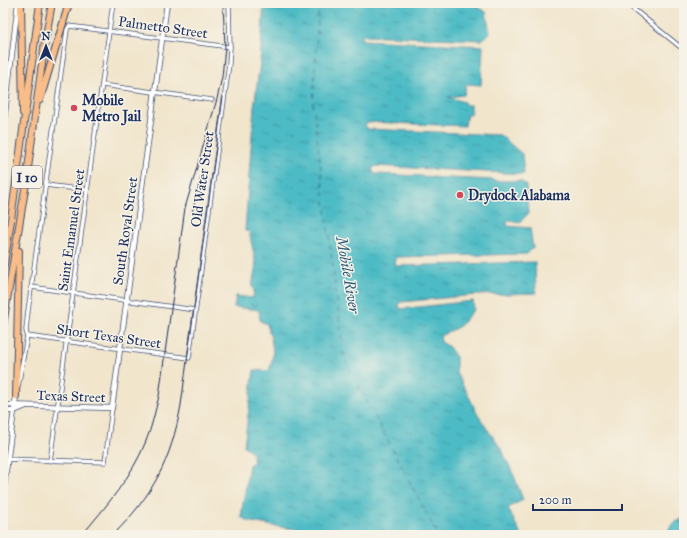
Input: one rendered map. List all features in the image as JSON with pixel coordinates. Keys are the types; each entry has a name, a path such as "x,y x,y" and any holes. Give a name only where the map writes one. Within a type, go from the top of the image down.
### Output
{"highway":[{"path":"19,3 22,109 25,120"},
{"name":"I 10","path":"3,270 25,120 40,3"},
{"name":"I 10","path":"3,325 18,232 45,41 52,3"},
{"path":"34,122 68,3"},
{"path":"3,253 10,228"},
{"path":"16,396 18,232"}],"street":[{"path":"3,130 19,3"},
{"name":"Saint Emanuel Street","path":"50,461 113,3"},
{"name":"South Royal Street","path":"50,461 105,462 167,3"},
{"name":"Old Water Street","path":"189,358 230,47 229,3"},
{"path":"626,3 684,50"},
{"name":"Palmetto Street","path":"45,185 67,30 69,26 230,47"},
{"path":"3,72 10,73"},
{"path":"102,85 212,100"},
{"path":"3,493 5,459 26,336 45,185 87,190"},
{"path":"31,287 195,310"},
{"name":"Short Texas Street","path":"26,336 189,358"},
{"name":"Texas Street","path":"3,405 112,408"},
{"name":"Texas Street","path":"3,411 14,411 29,405"},
{"path":"5,459 50,461"}],"water":[{"name":"Mobile River","path":"264,3 471,3 486,12 490,33 482,40 362,35 362,40 483,46 481,85 466,84 464,95 448,97 464,102 465,105 471,105 471,114 467,114 465,126 368,122 365,125 368,129 500,135 522,154 524,174 375,166 372,170 375,174 422,176 426,178 521,181 526,185 528,214 520,222 507,221 507,226 530,228 533,248 527,254 398,257 395,259 394,264 397,266 535,262 536,293 475,295 401,302 399,304 400,309 473,301 474,309 460,326 440,336 441,342 449,347 456,357 456,372 481,420 502,450 514,476 523,500 508,508 521,535 310,535 309,532 304,530 248,521 241,517 249,465 254,462 252,454 254,453 244,446 254,370 269,371 273,353 272,342 267,324 260,321 259,310 234,307 236,296 253,298 254,289 252,287 256,264 249,231 245,231 254,107 260,63"},
{"path":"684,518 684,535 665,535 672,524"}],"ferry route":[{"path":"319,3 313,104 344,358 438,535"}],"railway":[{"path":"82,535 126,479 146,441 153,419 159,396 185,208 222,77 225,47 223,3"},
{"path":"113,535 139,506 158,476 166,460 177,425 223,97"},
{"path":"192,213 203,169"}],"place":[{"name":"Mobile Metro Jail","path":"74,108"},
{"name":"Drydock Alabama","path":"460,195"}]}
